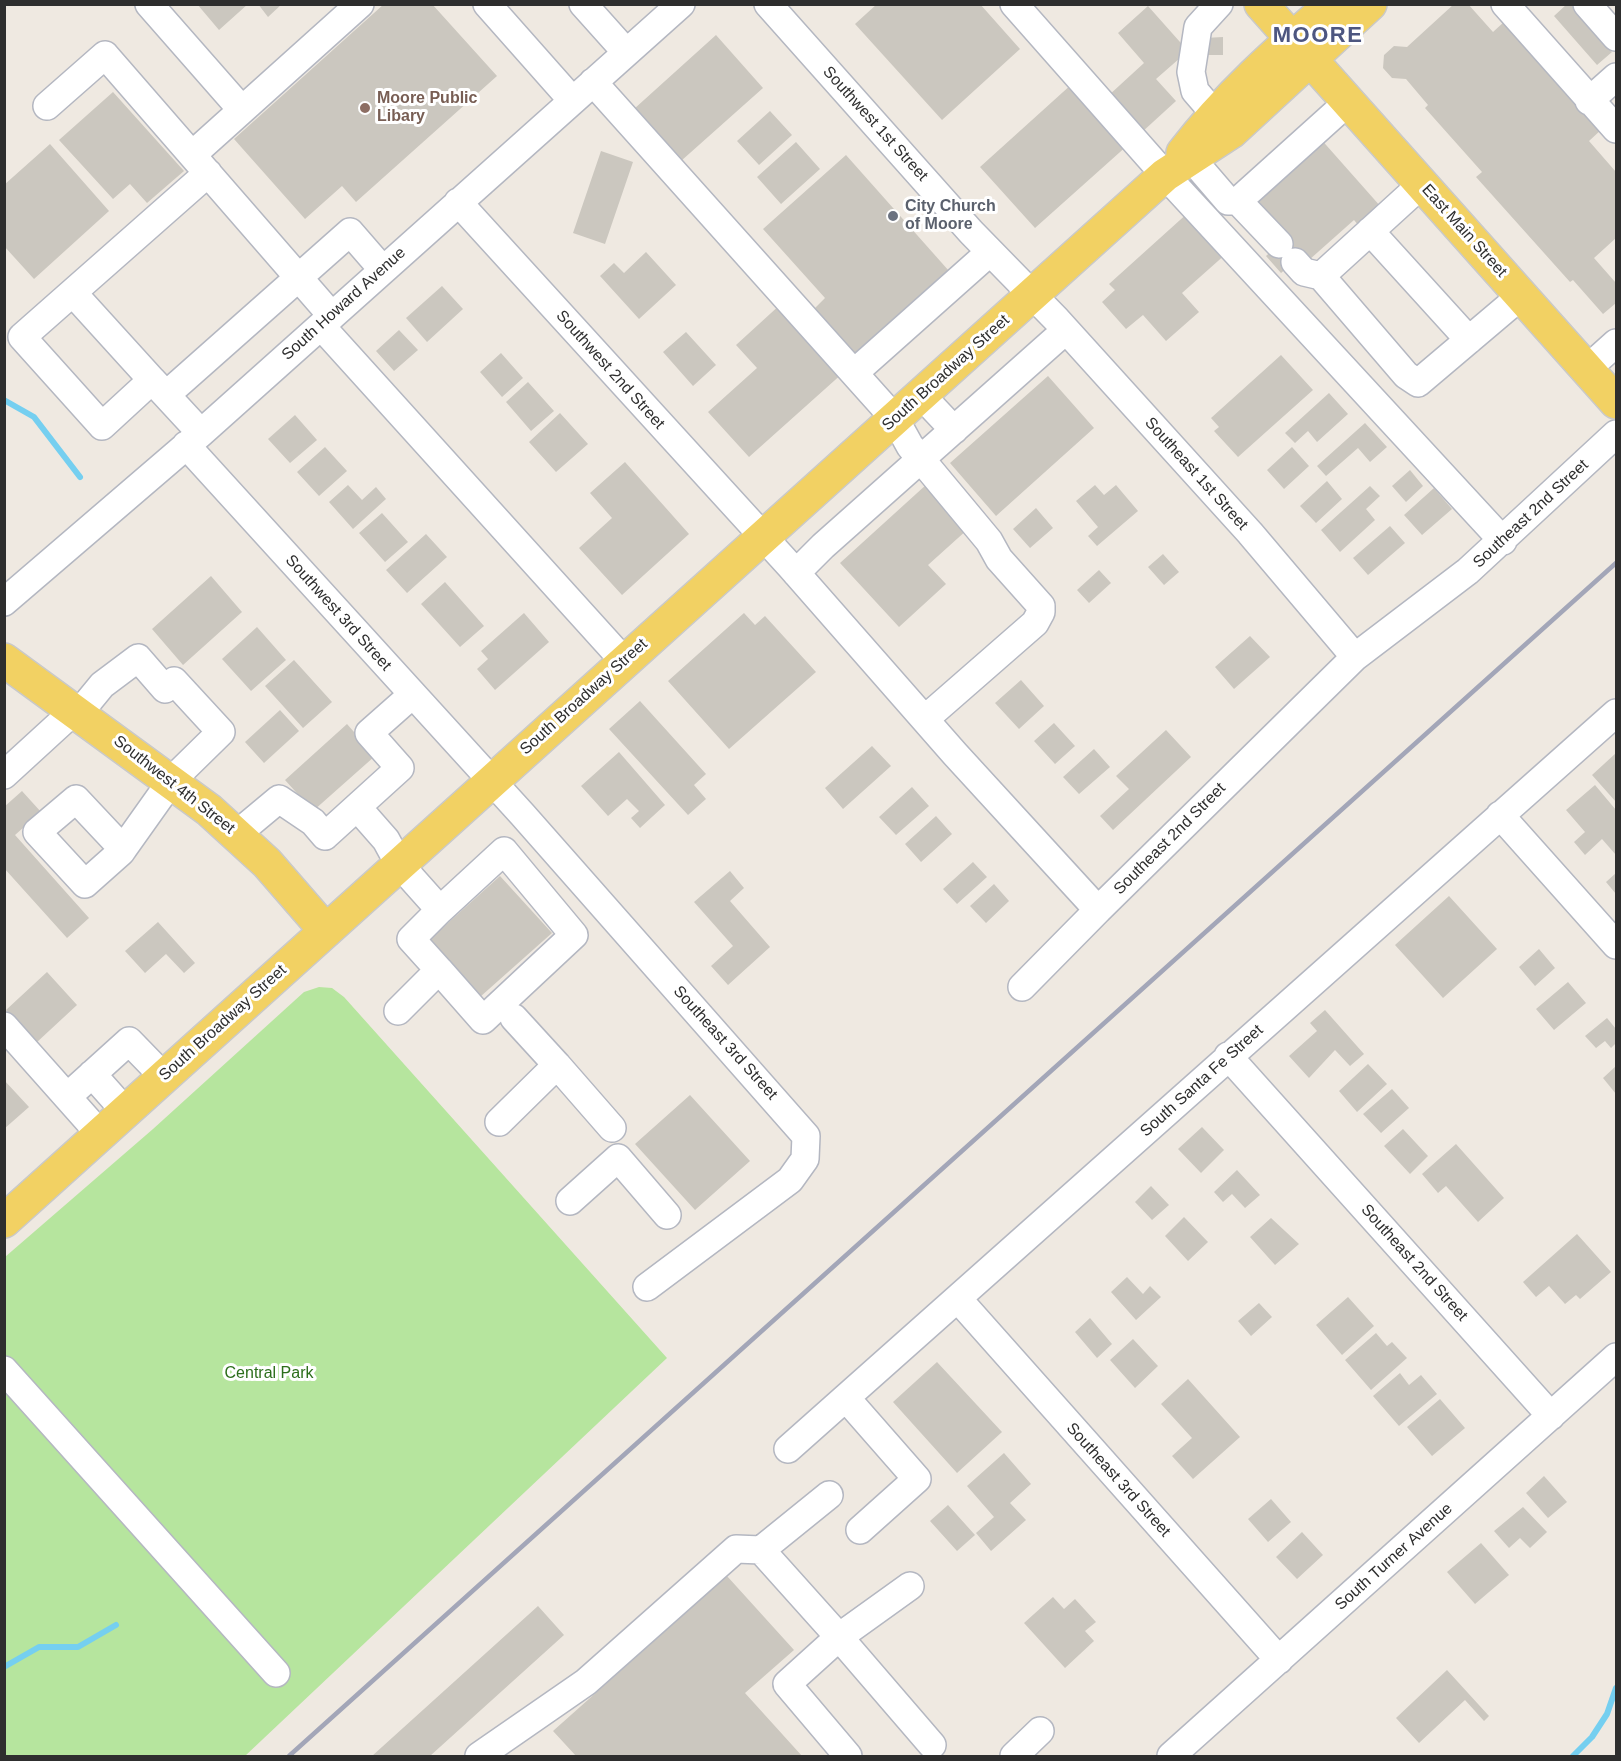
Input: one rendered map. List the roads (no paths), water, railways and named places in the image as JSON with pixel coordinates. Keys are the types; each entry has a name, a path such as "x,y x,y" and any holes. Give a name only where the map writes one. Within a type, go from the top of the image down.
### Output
{"main road":[{"name":"East Main Street","path":"1262,4 1617,402"},
{"path":"1301,49 1332,4"},
{"path":"1301,49 1370,4"},
{"name":"South Broadway Street","path":"1178,167 1214,113 1301,49"},
{"name":"South Broadway Street","path":"4,1221 1032,296 1178,167 1230,132 1301,49"},
{"name":"Southwest 4th Street","path":"4,660 172,780 237,834 326,931"}],"street":[{"path":"149,4 242,110"},
{"path":"360,4 242,110 200,164 73,293 22,337 102,426 159,387 299,278 350,232 383,270"},
{"path":"487,4 572,100"},
{"path":"583,4 626,52"},
{"name":"Southwest 1st Street","path":"768,4 1032,296"},
{"path":"1014,4 1178,167 1503,542"},
{"path":"1214,113 1195,91 1191,72 1198,27 1219,4"},
{"path":"1505,4 1589,101 1617,129"},
{"path":"1587,4 1617,37"},
{"name":"South Howard Avenue","path":"10,586 193,439 678,5"},
{"path":"47,106 105,55 299,278 326,320 624,661"},
{"path":"1589,101 1617,77"},
{"path":"593,82 895,419 921,459 989,541 999,559 1041,606 1041,612 1035,623 925,719"},
{"path":"1178,167 1228,201 1238,201 1348,102"},
{"path":"1321,276 1422,184"},
{"path":"1238,201 1304,272 1321,276 1406,375 1418,383 1522,296"},
{"name":"Southwest 2nd Street","path":"458,202 762,537"},
{"path":"1370,231 1469,340"},
{"path":"854,373 990,252"},
{"name":"Southwest 3rd Street","path":"73,293 159,387 193,439 412,694 491,781"},
{"name":"Southeast 1st Street","path":"1032,296 1066,330 1250,533 1355,657"},
{"path":"796,573 823,546 1066,330"},
{"path":"1587,369 1617,343"},
{"path":"921,395 954,430"},
{"name":"Southeast 2nd Street","path":"1022,987 1355,657 1503,542 1617,434"},
{"path":"762,537 1098,910"},
{"path":"4,775 77,712 102,685 138,658 165,689 174,681 221,732 172,780 123,849"},
{"path":"237,834 279,799 313,822 325,836 400,768 369,733 412,694"},
{"name":"South Santa Fe Street","path":"788,1449 1617,713"},
{"name":"Southeast 3rd Street","path":"491,781 806,1136 805,1159 790,1180 647,1287"},
{"path":"357,807 386,840 399,864 440,910"},
{"path":"1500,815 1617,945"},
{"path":"504,851 574,935 483,1020 411,939 440,910 504,851"},
{"path":"540,894 568,866"},
{"path":"398,1011 439,970"},
{"path":"514,1018 612,1128"},
{"path":"4,1026 100,1134"},
{"path":"67,1097 129,1041 164,1076"},
{"name":"Southeast 2nd Street","path":"1228,1056 1551,1416"},
{"path":"498,1122 557,1065"},
{"path":"92,1074 125,1111"},
{"path":"570,1201 618,1158 667,1215"},
{"name":"Southeast 3rd Street","path":"958,1299 1279,1660"},
{"name":"South Turner Avenue","path":"1171,1756 1617,1357"},
{"path":"4,1370 276,1673"},
{"path":"846,1398 917,1479 860,1530"},
{"path":"489,1754 586,1682 736,1549 761,1550 829,1495"},
{"path":"761,1550 932,1745"},
{"path":"848,1756 787,1684 839,1637 910,1586"},
{"path":"1014,1756 1040,1731"}],"waterway":[{"path":"4,400 34,417 80,477"},
{"path":"4,1667 39,1647 78,1647 116,1625"},
{"path":"1573,1756 1592,1737 1607,1714 1616,1688"}],"railway":[{"path":"289,1756 1616,563"}],"place":[{"name":"Moore Public Libary","path":"365,108"},
{"name":"City Church of Moore","path":"893,216"}],"district":[{"name":"MOORE","path":"1318,36"}],"park label":[{"name":"Central Park","path":"269,1374"}]}
